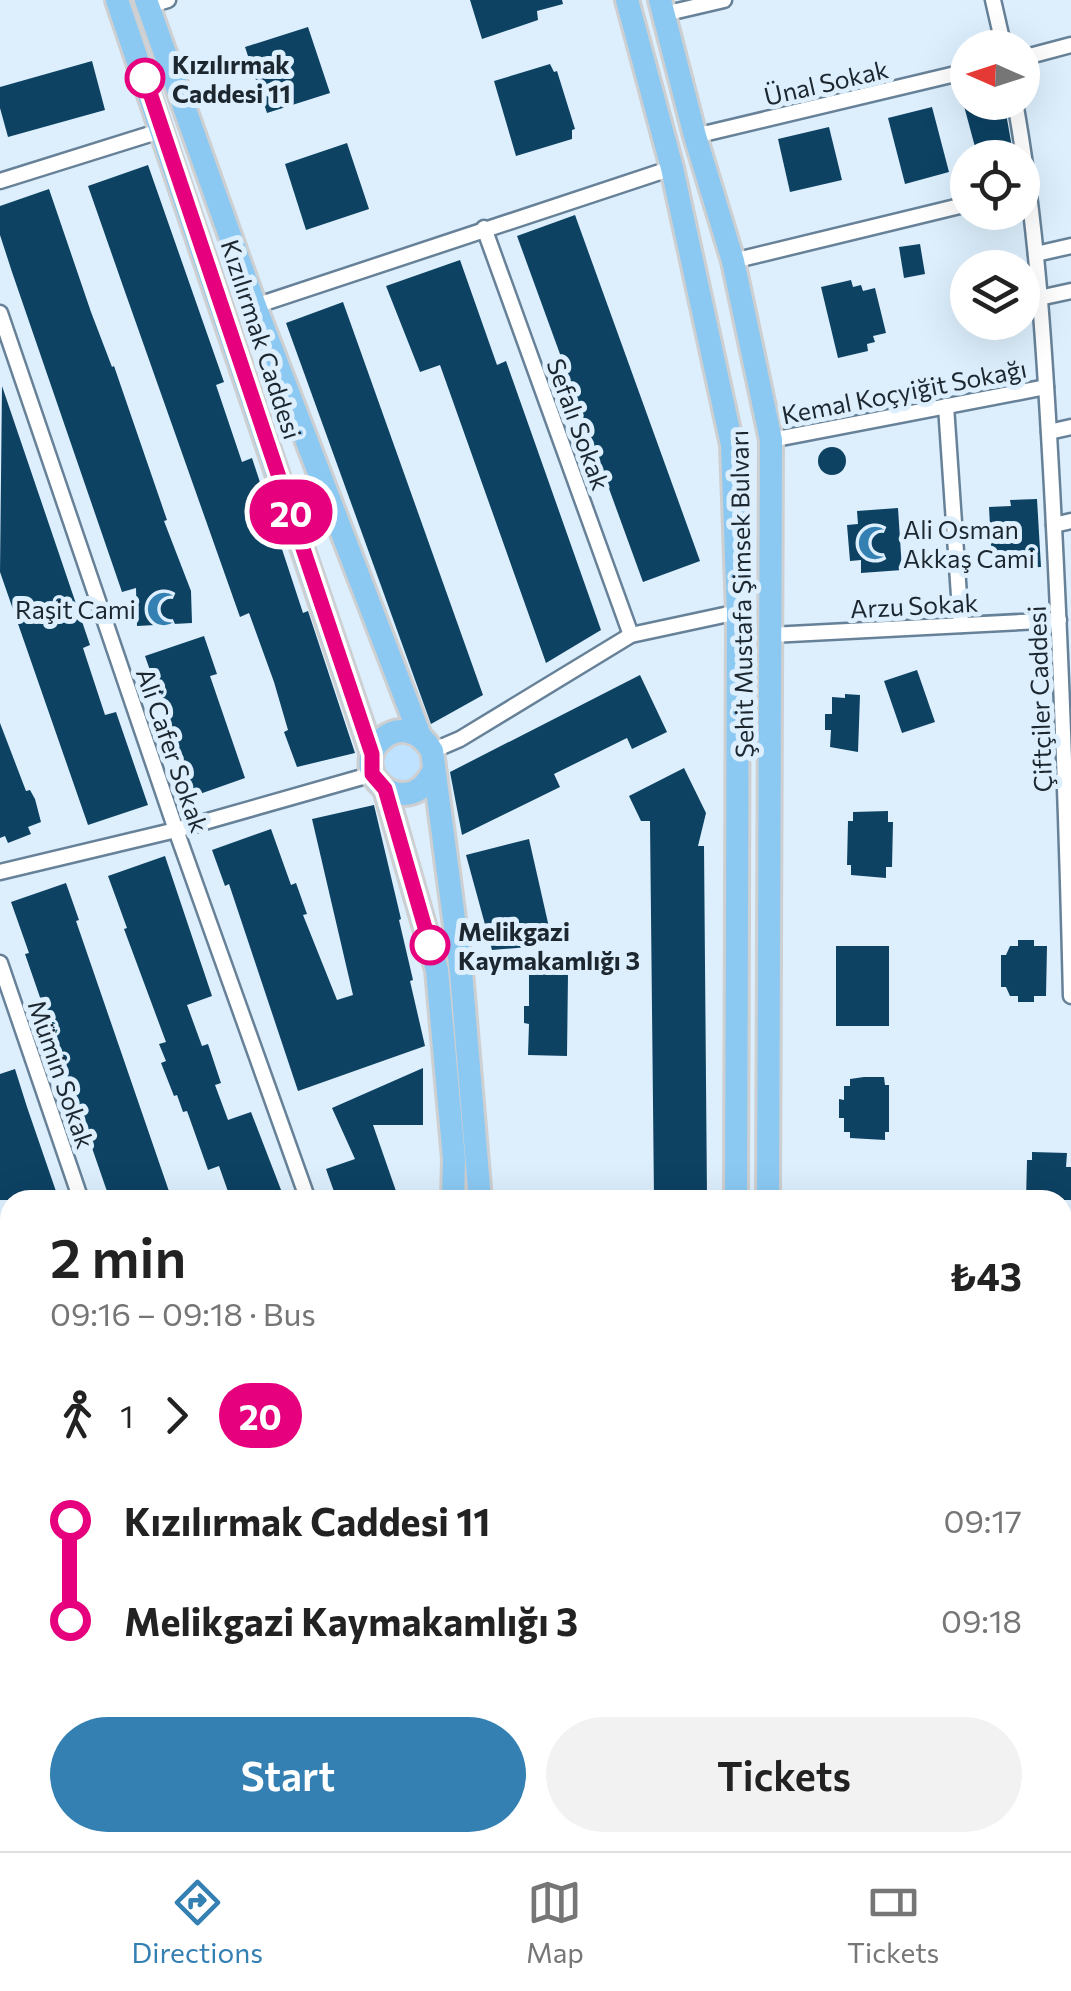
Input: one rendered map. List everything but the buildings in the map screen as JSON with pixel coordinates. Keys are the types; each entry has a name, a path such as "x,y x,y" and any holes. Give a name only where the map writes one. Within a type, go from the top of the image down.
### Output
{"main road":[{"name":"Kızılırmak Caddesi","path":"117,0 376,772 437,970 454,1159 453,1190"},
{"name":"Şehit Mustafa Şimsek Bulvarı","path":"627,0 672,168 732,445 738,612 736,1190"},
{"name":"Kızılırmak Caddesi","path":"154,2 255,306 428,753 460,972 479,1190"},
{"name":"Şehit Mustafa Şimsek Bulvarı","path":"662,7 733,260 771,440 768,1190"},
{"path":"410,732 428,753 422,787 414,792 394,793 376,772 382,738 391,733 410,732"}],"street":[{"path":"662,7 724,0"},
{"path":"993,0 1000,30"},
{"path":"1040,53 1071,45"},
{"name":"Ünal Sokak","path":"696,136 950,76"},
{"path":"0,181 163,130"},
{"path":"255,306 672,168"},
{"path":"733,260 950,208"},
{"name":"Sefalı Sokak","path":"484,228 632,635"},
{"path":"1040,253 1071,246"},
{"path":"1040,298 1071,291"},
{"name":"Çiftçiler Caddesi","path":"1040,311 1054,525 1064,592 1059,620 1071,996"},
{"name":"Ali Cafer Sokak","path":"0,312 176,830 304,1190"},
{"name":"Kemal Koçyiğit Sokağı","path":"771,440 1046,386"},
{"path":"946,406 961,626"},
{"path":"1049,432 1071,427"},
{"path":"1054,525 1071,521"},
{"path":"428,753 460,739 632,635 738,612"},
{"name":"Arzu Sokak","path":"771,635 1059,620"},
{"path":"0,872 176,830 376,772"},
{"name":"Mümin Sokak","path":"0,963 78,1190"}],"green space":[{"path":"402,745 415,750 420,763 415,776 402,781 389,776 384,763 389,750"}],"bus line":[{"name":"20","path":"145,78 372,754 372,774 385,789 430,945"}],"place":[{"name":"Kızılırmak Caddesi 11","path":"145,78"},
{"name":"Ali Osman Akkaş Cami","path":"875,543"},
{"name":"Raşit Cami","path":"164,609"},
{"name":"Melikgazi Kaymakamlığı 3","path":"430,945"}]}
